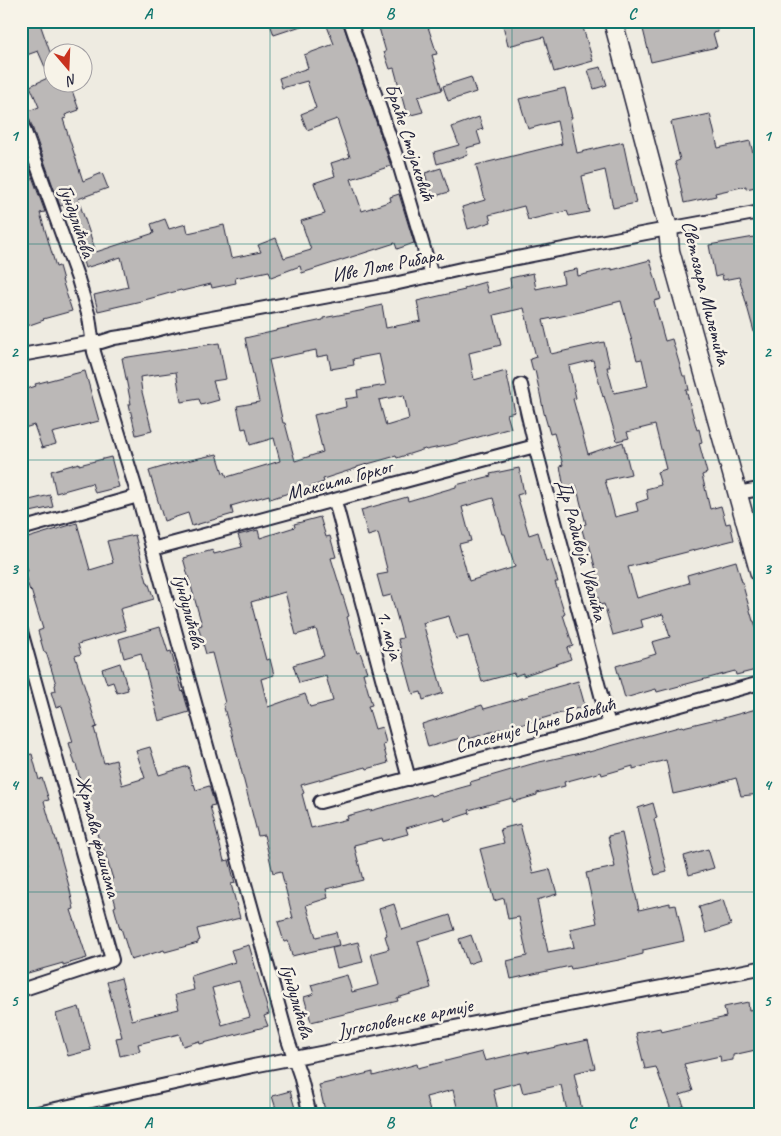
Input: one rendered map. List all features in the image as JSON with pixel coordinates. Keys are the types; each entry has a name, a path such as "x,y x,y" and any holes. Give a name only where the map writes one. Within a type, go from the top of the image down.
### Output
{"main road":[{"name":"Светозара Милетића","path":"613,21 668,228 670,251 760,574"}],"street":[{"name":"Браће Стојаковић","path":"350,21 399,164 432,276"},
{"name":"Гундулићева","path":"21,121 78,279 89,317 94,352 138,496 310,1115"},
{"name":"Иве Лоле Рибара","path":"21,355 100,342 179,324 432,276 668,228 760,212"},
{"name":"Др Радивоја Увалића","path":"520,385 609,725"},
{"name":"Максима Горког","path":"152,549 535,446"},
{"path":"737,493 760,489"},
{"path":"21,529 138,496"},
{"name":"1. маја","path":"335,501 409,779"},
{"name":"Жртава фашизма","path":"21,630 112,960 21,990"},
{"name":"Спасеније Цане Бабовић","path":"320,802 760,683"},
{"name":"Југословенске армије","path":"28,1115 253,1066 760,968"}],"building":[{"path":"21,21 39,21 46,42 42,42 42,60 38,51 21,57"},
{"path":"269,21 307,21 307,24 274,35"},
{"path":"325,21 342,21 391,166 351,179 362,211 391,201 390,197 399,194 414,243 397,249 395,243 302,273 300,266 271,277 269,271 235,278 236,283 212,288 211,284 181,290 98,311 94,295 128,287 121,257 85,268 64,205 60,206 29,118 23,113 39,107 30,86 42,81 42,92 73,92 79,110 65,115 66,118 63,119 83,181 102,173 108,188 78,199 96,252 154,233 151,224 165,219 169,229 186,224 188,233 224,225 231,258 261,252 258,245 276,238 284,258 311,250 301,221 325,214 314,183 335,176 331,163 350,157 337,119 307,130 301,114 316,108 307,81 282,88 279,78 308,68 304,55 334,44"},
{"path":"377,21 426,21 437,54 432,55 442,90 418,97 423,112 407,116 394,68 390,69 384,52 386,52"},
{"path":"502,21 581,21 593,61 554,72 544,37 508,46"},
{"path":"641,21 715,21 718,32 713,33 717,47 651,62"},
{"path":"601,67 607,85 594,89 588,70"},
{"path":"471,77 476,92 448,101 443,86"},
{"path":"565,88 577,153 623,142 636,203 613,208 605,170 582,176 589,212 569,216 567,211 528,220 524,206 489,215 491,222 468,229 462,207 485,200 476,165 562,144 557,121 528,129 519,99"},
{"path":"710,114 718,148 750,141 753,153 760,151 760,186 746,189 746,186 715,193 716,196 684,203 675,162 680,160 671,122"},
{"path":"479,117 483,129 477,131 481,144 466,148 468,155 437,164 434,152 459,145 452,127"},
{"path":"21,146 45,212 40,213 56,267 59,266 72,311 43,319 21,328 21,265 25,264 21,252"},
{"path":"441,168 449,192 432,197 425,173"},
{"path":"760,236 760,338 756,339 739,277 723,280 722,275 715,277 709,245"},
{"path":"650,260 661,299 654,301 665,341 672,339 683,376 686,376 689,390 686,390 697,430 699,429 702,442 699,443 707,473 702,475 710,509 721,506 726,524 730,523 734,540 628,567 637,598 689,583 687,575 736,561 760,640 760,669 736,675 735,671 657,692 656,689 625,698 616,666 656,654 652,642 670,637 663,614 641,620 643,627 613,635 604,604 600,605 594,583 599,582 589,544 586,544 581,526 586,524 576,485 564,488 560,466 563,465 554,433 550,434 535,370 533,371 530,359 536,357 524,308 494,315 501,345 469,353 474,380 506,371 515,412 507,414 511,428 450,445 425,449 397,458 396,456 357,467 323,479 324,482 301,490 270,499 269,495 231,506 233,514 192,526 188,513 164,521 149,471 217,454 223,473 225,472 227,477 280,461 274,438 250,445 246,428 242,429 237,406 259,402 245,338 382,305 386,328 421,321 417,301 465,290 464,288 485,282 488,293 511,287 510,278 533,273 536,289 564,283 562,272 577,269 578,276 612,268 612,270","holes":["621,301 637,360 642,359 648,386 614,393 607,367 610,367 604,342 551,354 543,320","316,350 317,357 328,355 331,369 354,365 353,359 379,354 386,385 357,390 358,397 345,399 346,407 314,415 323,452 295,461 285,423 283,423 269,360","593,360 617,441 629,438 627,432 655,425 666,469 657,472 661,485 646,489 648,499 636,503 638,511 615,517 605,480 631,474 623,442 588,454 573,399 576,398 569,366","404,395 409,419 386,426 379,400"]},
{"path":"219,343 226,379 213,381 219,400 201,405 199,399 181,402 176,372 140,377 152,431 136,435 122,358"},
{"path":"85,371 99,421 52,433 56,444 42,448 34,425 21,429 21,391 36,386 35,384"},
{"path":"111,457 119,487 95,493 92,483 56,493 51,471"},
{"path":"519,468 524,493 517,495 529,535 538,532 546,561 551,560 558,582 555,582 565,614 563,615 573,646 567,648 571,659 523,676 523,673 515,676 514,673 482,682 468,636 456,639 449,616 423,623 443,693 423,700 421,692 413,694 398,639 403,638 391,595 383,597 377,575 388,573 378,533 368,536 361,510 407,497 408,501 491,476 490,474","holes":["493,498 503,534 505,534 515,567 469,581 459,544 471,541 462,507"]},
{"path":"50,495 53,507 21,514 21,502"},
{"path":"320,517 326,537 330,536 336,557 331,558 349,616 347,617 357,653 360,652 367,672 363,673 372,705 368,706 375,729 382,727 386,743 383,745 388,763 367,769 366,767 301,785 311,828 348,819 347,816 369,810 471,785 470,782 535,763 589,752 682,726 716,720 760,708 760,794 741,796 736,778 673,794 666,760 633,769 633,766 602,775 601,772 564,782 565,786 537,793 537,795 513,802 512,798 469,810 470,813 445,821 444,817 406,828 408,834 382,841 381,838 354,845 363,880 326,889 328,898 306,905 316,937 336,932 339,945 292,956 288,941 284,942 278,922 293,918 281,871 273,873 264,835 258,836 223,704 225,703 212,653 206,654 198,626 202,625 183,558 213,550 214,554 242,547 238,535 258,530 260,538 295,527 294,524","holes":["285,592 296,635 316,629 324,656 293,665 299,683 326,676 333,701 310,707 305,694 268,707 261,679 274,675 270,659 266,660 251,602"]},
{"path":"77,523 90,570 113,563 107,541 135,535 147,582 154,599 120,609 126,630 78,644 81,654 75,656 97,727 94,728 104,763 116,760 122,785 145,778 136,751 150,747 159,775 188,766 196,790 209,786 215,805 210,806 224,861 229,860 235,883 231,884 240,918 197,929 200,940 198,943 165,952 164,950 131,960 114,907 116,906 109,880 113,879 102,844 100,845 93,817 90,818 69,743 73,742 62,706 56,708 51,692 56,691 56,684 38,631 43,629 24,572 28,571 21,550 21,540"},
{"path":"160,627 168,652 171,651 189,712 159,721 141,653 124,658 119,639"},
{"path":"120,663 128,690 117,693 113,682 107,684 102,669"},
{"path":"578,681 585,706 500,731 500,729 469,739 468,736 428,747 422,724 482,705 484,709"},
{"path":"32,754 39,780 42,778 49,800 44,801 69,886 74,909 71,910 87,958 21,975 21,864 29,863 21,835 21,756"},
{"path":"653,803 657,818 654,819 667,872 655,875 638,808"},
{"path":"520,824 533,873 550,869 557,894 537,900 548,952 574,947 570,929 597,923 586,873 615,867 608,836 622,833 639,910 670,903 670,906 676,905 684,941 643,950 643,954 619,960 571,969 570,966 511,979 507,961 527,956 519,917 508,919 504,898 494,901 480,849 504,843 500,829"},
{"path":"708,849 714,868 689,875 684,856"},
{"path":"723,900 731,925 706,933 699,907"},
{"path":"394,904 402,930 450,915 455,930 418,941 431,988 397,998 398,1001 311,1022 304,997 314,994 311,985 347,975 352,992 379,985 371,954 389,949 379,909"},
{"path":"471,935 480,960 468,964 459,939"},
{"path":"358,942 363,962 337,968 332,948"},
{"path":"249,945 269,1014 264,1016 268,1026 200,1044 199,1041 183,1046 179,1034 138,1044 140,1051 120,1056 116,1038 122,1037 107,982 121,978 132,1020 179,1009 175,995 194,990 191,976 235,962 231,950","holes":["239,981 250,1017 222,1025 212,988"]},
{"path":"748,1002 749,1010 760,1008 760,1049 733,1055 733,1060 721,1062 720,1056 684,1064 693,1091 680,1095 684,1106 671,1110 656,1067 645,1069 636,1033 660,1028 661,1032 726,1017 724,1007"},
{"path":"79,1007 91,1050 68,1056 56,1014"},
{"path":"588,1040 595,1068 574,1073 583,1115 568,1115 561,1085 523,1093 520,1082 493,1089 499,1115 459,1115 453,1090 426,1097 431,1115 326,1115 319,1085 373,1072 373,1076 417,1064 418,1068 482,1052 485,1061"},
{"path":"290,1091 297,1115 278,1115 272,1096"}]}
